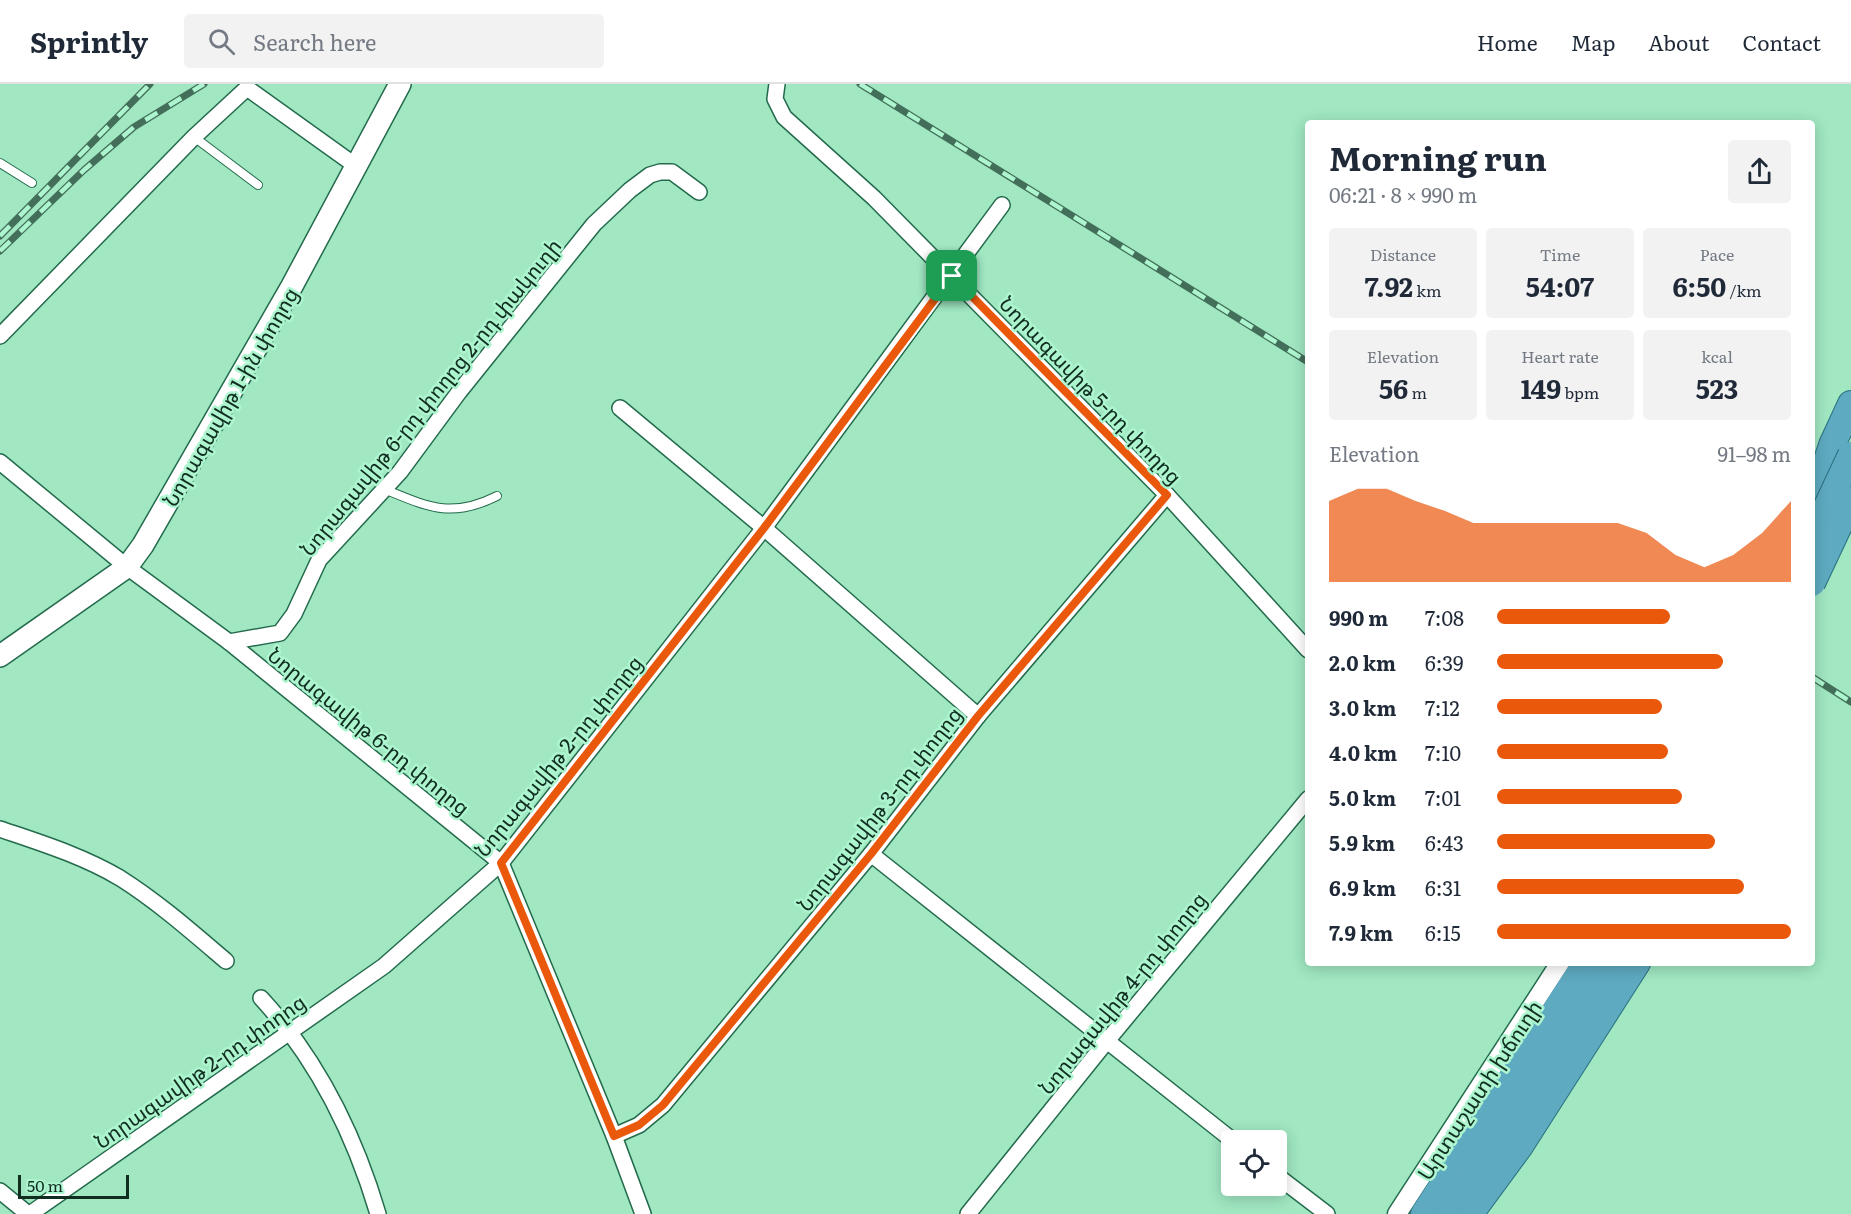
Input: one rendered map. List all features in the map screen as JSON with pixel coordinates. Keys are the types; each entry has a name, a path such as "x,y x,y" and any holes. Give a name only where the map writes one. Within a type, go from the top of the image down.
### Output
{"highway":[{"path":"1815,494 1832,445 1851,404"},
{"path":"1815,532 1851,455"},
{"path":"1815,577 1851,500"},
{"path":"1815,504 1851,517"},
{"name":"Արտաշատի խճուղի","path":"1424,1214 1584,966"},
{"name":"Արտաշատի խճուղի","path":"1447,1214 1606,966"},
{"path":"1470,1214 1520,1146 1635,966"}],"main road":[{"name":"Նորագավիթ 1-ին փողոց","path":"0,657 127,567 148,538 269,327 400,84"}],"street":[{"name":"Նորագավիթ 5-րդ փողոց","path":"777,84 775,99 784,117 874,198 952,276 1167,495 1305,647"},
{"path":"0,336 194,137 247,88 356,166"},
{"name":"Նորագավիթ 6-րդ փողոց 2-րդ փակուղի","path":"229,642 280,633 294,614 319,560 400,472 459,392 594,224 630,190 650,175 672,172 699,192"},
{"name":"Նորագավիթ 2-րդ փողոց","path":"29,1214 384,966 501,863 764,528 952,276 1002,205"},
{"path":"620,408 764,528 978,716"},
{"name":"Նորագավիթ 6-րդ փողոց","path":"0,462 127,567 229,642 501,863 614,1136 643,1214"},
{"name":"Նորագավիթ 3-րդ փողոց","path":"614,1136 639,1125 663,1105 871,854 978,716 1167,495"},
{"name":"Նորագավիթ 4-րդ փողոց","path":"968,1214 1106,1042 1305,803"},
{"path":"0,829 62,849 120,878 174,917 226,961"},
{"path":"871,854 1221,1131"},
{"name":"Արտաշատի խճուղի","path":"1397,1214 1558,966"},
{"path":"261,998 291,1031 330,1091 378,1214"},
{"path":"1287,1183 1327,1214"},
{"path":"0,1191 29,1214"}],"lane":[{"path":"194,137 258,185"},
{"path":"0,163 32,183"},
{"path":"383,489 444,511 463,510 497,496"}],"railway":[{"path":"0,236 150,84"},
{"path":"0,251 84,170 134,127 204,84"},
{"path":"860,84 1305,360"},
{"path":"1815,679 1851,702"}],"route":[{"path":"952,276 1167,495 978,716 871,854 663,1105 639,1125 614,1136 501,863 764,528 952,276"}]}
